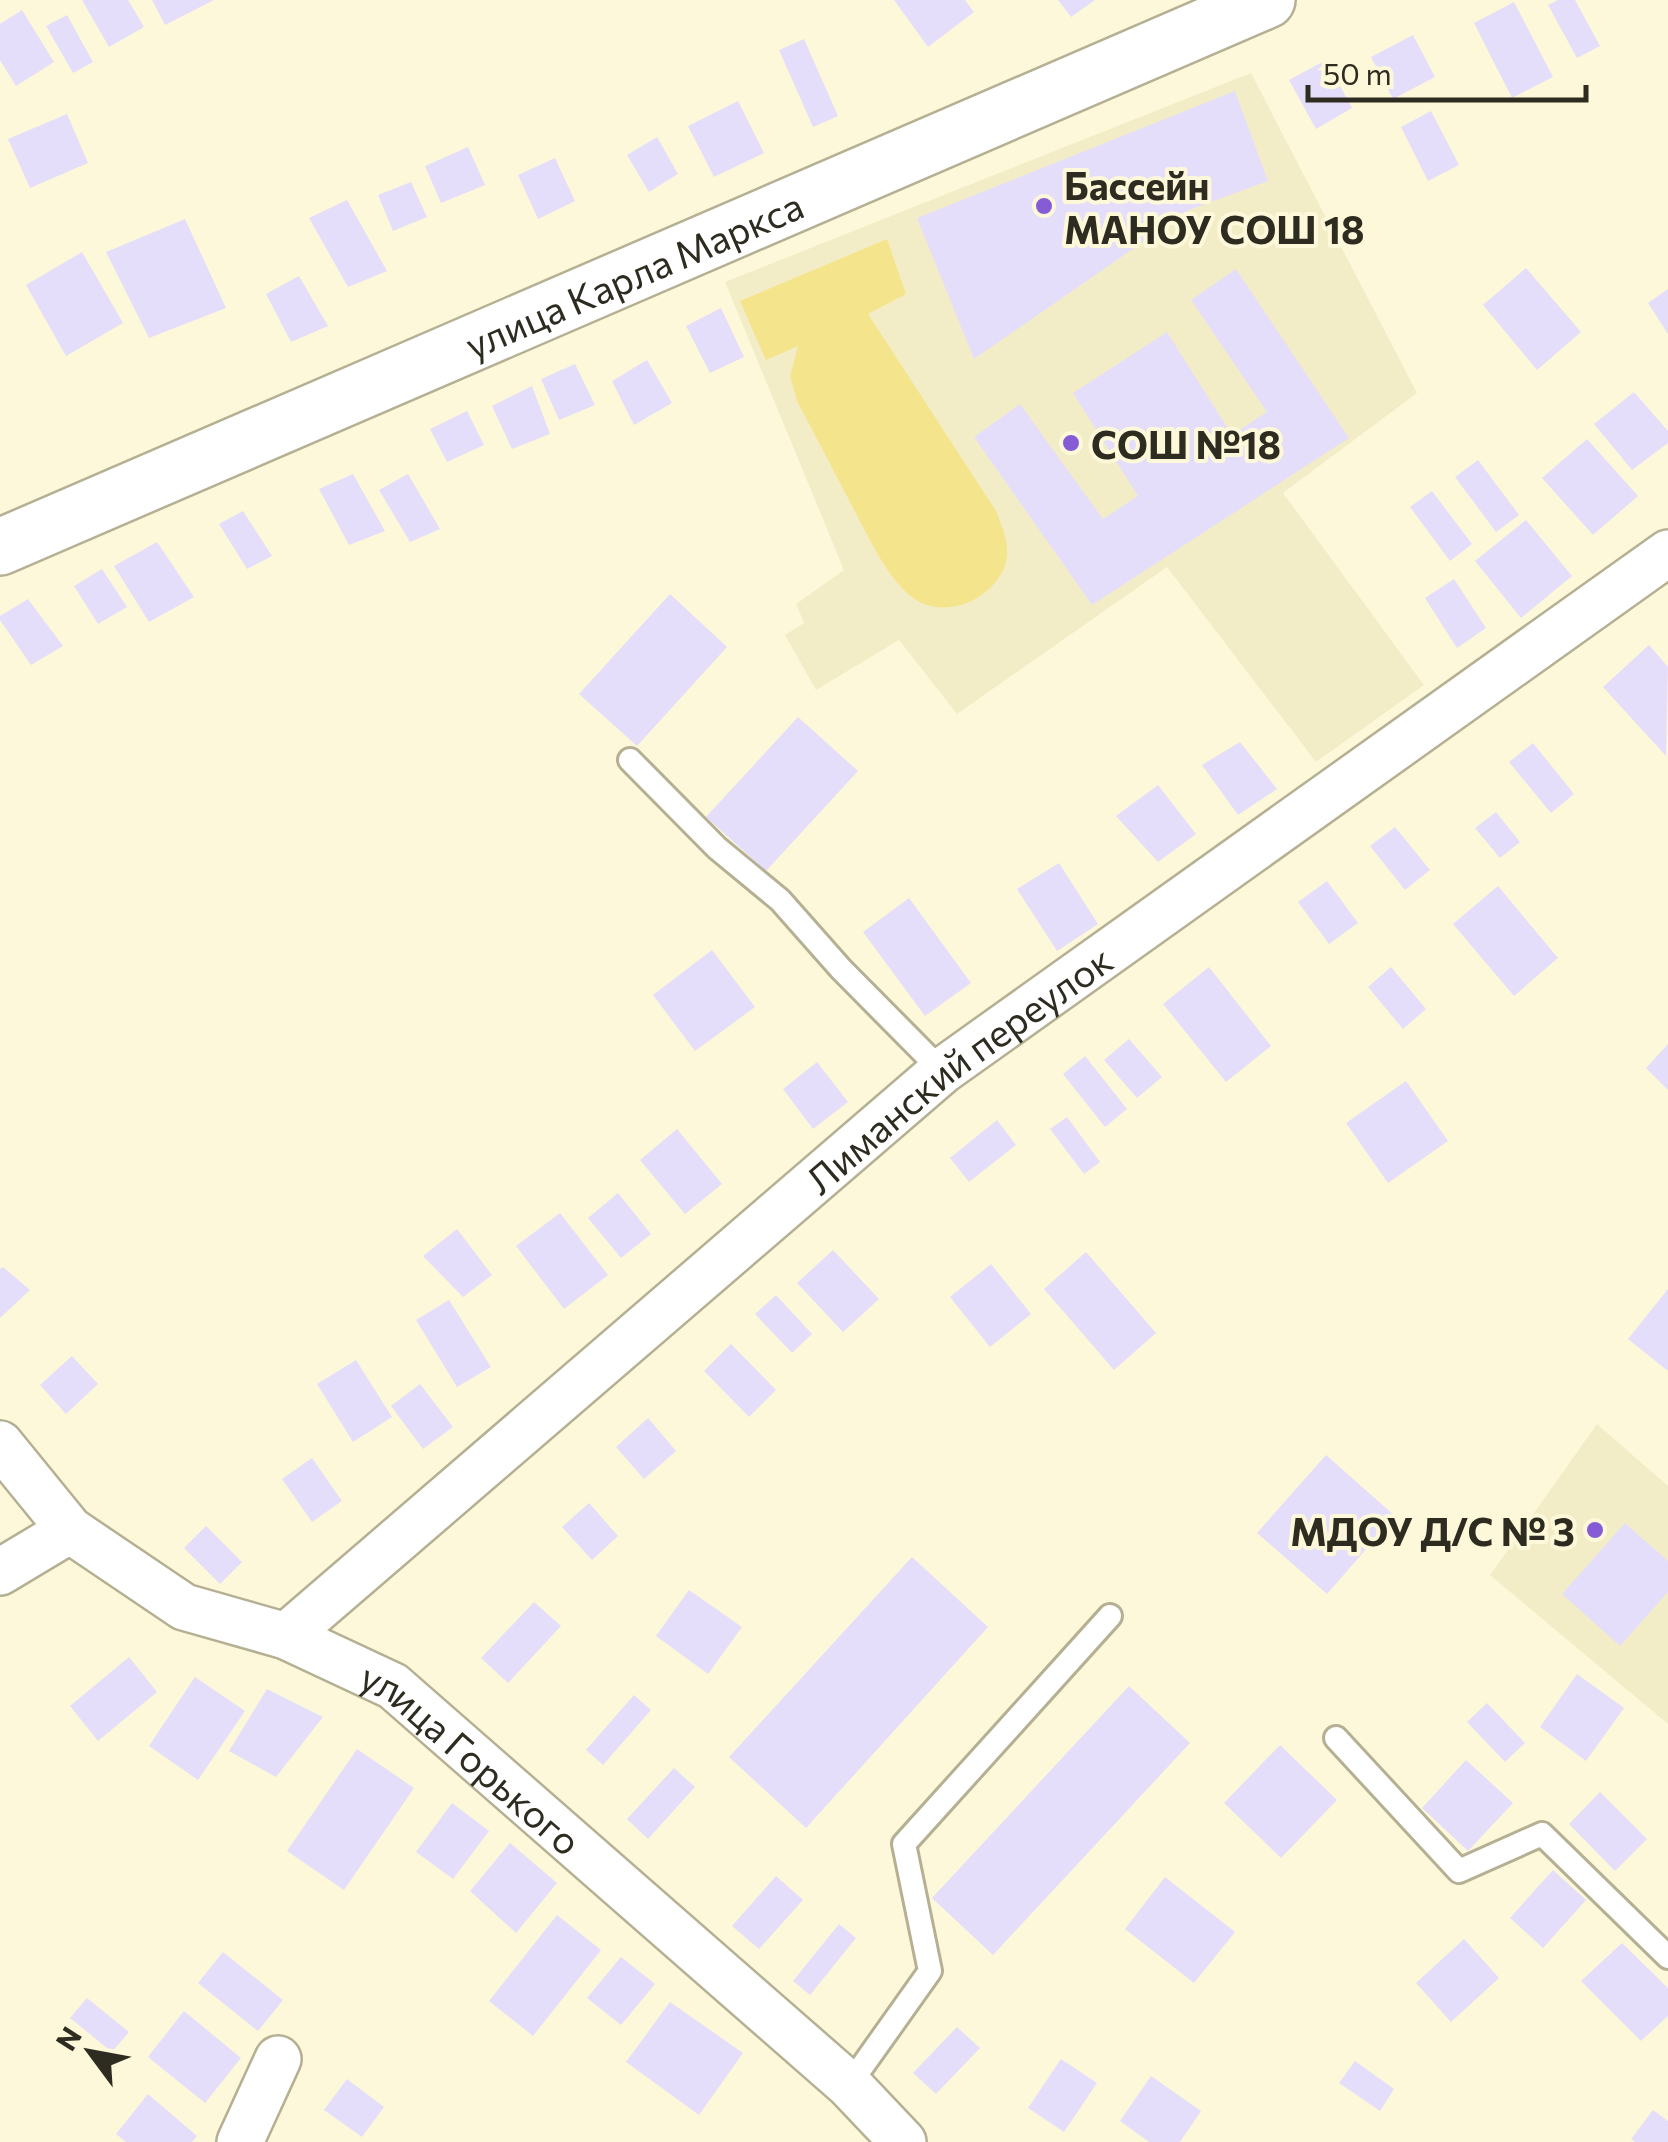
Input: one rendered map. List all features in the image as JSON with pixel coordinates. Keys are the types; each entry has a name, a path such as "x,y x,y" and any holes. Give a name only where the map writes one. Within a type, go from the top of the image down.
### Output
{"main road":[{"name":"улица Карла Маркса","path":"0,547 1267,0"}],"street":[{"name":"Лиманский переулок","path":"286,1636 942,1071 1668,552"},
{"name":"улица Горького","path":"0,1444 70,1530 184,1607 286,1636 393,1686 849,2086 904,2142"},
{"path":"0,1572 70,1530"},
{"path":"240,2142 278,2059"}],"lane":[{"path":"630,760 717,848 780,900 841,969 942,1071"},
{"path":"849,2086 930,1971 904,1844 1110,1616"},
{"path":"1336,1738 1459,1872 1542,1834 1668,1957"}],"shaded area":[{"name":"СОШ №18","path":"1251,73 1417,393 1283,493 1424,685 1316,762 1167,567 957,714 899,640 816,690 785,635 804,623 796,604 844,570 725,282"},
{"path":"887,239 906,294 868,314 996,511 1006,540 1006,563 996,582 974,600 960,605 932,606 919,602 891,574 797,401 790,376 798,346 766,360 740,301"},
{"name":"МДОУ Д/С № 3","path":"1597,1424 1668,1486 1668,1724 1490,1575"}],"building":[{"path":"82,0 128,0 144,27 109,47"},
{"path":"152,0 214,0 165,25"},
{"path":"894,0 965,0 974,12 928,47"},
{"path":"1058,0 1095,0 1071,17"},
{"path":"1558,0 1575,0 1600,46 1577,58 1548,5"},
{"path":"1514,2 1553,77 1512,98 1474,23"},
{"path":"22,10 54,62 16,86 0,60 0,24"},
{"path":"67,15 93,62 73,73 46,26"},
{"path":"1413,35 1435,77 1393,99 1371,57"},
{"path":"804,39 838,116 813,127 779,50"},
{"path":"1326,60 1352,108 1316,129 1289,80"},
{"path":"1235,91 1268,181 1189,210 974,359 917,218"},
{"path":"738,101 764,153 714,177 688,126"},
{"path":"1431,111 1459,165 1428,181 1401,127"},
{"path":"67,114 88,163 30,188 8,139"},
{"path":"657,137 678,174 649,192 627,155"},
{"path":"468,147 485,185 441,203 425,166"},
{"path":"555,158 575,201 538,219 518,175"},
{"path":"411,182 427,217 393,231 378,195"},
{"path":"347,200 387,271 348,287 309,218"},
{"path":"185,219 226,308 149,338 106,252"},
{"path":"82,252 123,323 66,356 26,285"},
{"path":"1526,268 1581,332 1537,370 1483,305"},
{"path":"1236,269 1349,438 1092,605 974,437 1020,404 1103,519 1138,496 1073,393 1167,332 1232,435 1267,412 1191,300"},
{"path":"299,276 328,326 291,342 266,294"},
{"path":"1668,289 1668,334 1648,303"},
{"path":"721,308 744,357 710,373 686,326"},
{"path":"647,360 672,403 634,425 612,381"},
{"path":"575,364 595,405 559,420 541,379"},
{"path":"532,386 550,434 512,449 492,406"},
{"path":"1634,392 1668,431 1668,443 1632,470 1594,424"},
{"path":"467,411 484,445 447,462 430,429"},
{"path":"1587,439 1638,496 1593,535 1542,478"},
{"path":"1478,460 1519,515 1496,532 1455,477"},
{"path":"353,474 385,531 349,545 319,489"},
{"path":"408,474 440,529 410,542 379,490"},
{"path":"1432,491 1472,544 1450,561 1410,507"},
{"path":"243,511 272,556 247,569 219,524"},
{"path":"1526,520 1572,576 1521,618 1475,561"},
{"path":"157,542 194,597 149,622 114,566"},
{"path":"102,569 127,607 98,624 74,586"},
{"path":"1454,579 1486,628 1457,648 1425,598"},
{"path":"670,594 727,647 637,746 579,694"},
{"path":"28,599 63,646 31,665 0,620 0,616"},
{"path":"1649,645 1668,667 1666,756 1603,687"},
{"path":"798,717 858,771 766,871 706,817"},
{"path":"1240,742 1277,789 1238,815 1202,765"},
{"path":"1533,743 1574,794 1551,813 1509,762"},
{"path":"1158,785 1196,834 1158,862 1116,816"},
{"path":"1496,812 1520,842 1500,858 1475,828"},
{"path":"1395,827 1430,870 1405,890 1370,846"},
{"path":"1059,863 1098,924 1057,951 1017,889"},
{"path":"1327,881 1358,923 1329,944 1298,902"},
{"path":"1498,886 1558,958 1514,996 1453,924"},
{"path":"909,898 971,983 925,1016 863,932"},
{"path":"712,950 755,1007 695,1051 653,995"},
{"path":"1209,967 1271,1046 1226,1082 1163,1004"},
{"path":"1391,967 1426,1009 1403,1029 1368,987"},
{"path":"1129,1039 1162,1077 1137,1098 1104,1060"},
{"path":"1668,1044 1668,1090 1646,1068"},
{"path":"1085,1056 1127,1109 1105,1127 1063,1074"},
{"path":"817,1062 848,1102 813,1129 783,1089"},
{"path":"1406,1081 1448,1141 1388,1183 1346,1123"},
{"path":"1067,1117 1100,1162 1084,1174 1050,1129"},
{"path":"997,1120 1016,1145 969,1182 950,1158"},
{"path":"677,1129 722,1184 685,1214 640,1160"},
{"path":"618,1193 651,1234 621,1258 588,1218"},
{"path":"560,1213 608,1275 564,1309 516,1246"},
{"path":"457,1229 492,1275 463,1297 423,1256"},
{"path":"833,1250 879,1299 843,1332 797,1283"},
{"path":"1086,1252 1156,1333 1114,1370 1044,1289"},
{"path":"991,1264 1031,1314 990,1347 950,1297"},
{"path":"3,1267 30,1290 0,1318 0,1269"},
{"path":"1668,1289 1668,1371 1628,1339"},
{"path":"776,1295 812,1334 792,1353 755,1314"},
{"path":"449,1300 491,1367 457,1387 416,1320"},
{"path":"731,1344 776,1390 749,1417 704,1371"},
{"path":"72,1356 98,1384 66,1414 40,1385"},
{"path":"356,1360 392,1417 353,1442 317,1384"},
{"path":"420,1384 453,1427 423,1449 391,1406"},
{"path":"648,1418 676,1451 644,1479 616,1447"},
{"path":"1326,1455 1395,1516 1327,1594 1257,1533"},
{"path":"312,1458 342,1501 312,1522 282,1479"},
{"path":"589,1503 618,1536 592,1560 562,1527"},
{"path":"1625,1523 1668,1561 1668,1592 1620,1646 1562,1594"},
{"path":"206,1526 242,1562 220,1584 184,1548"},
{"path":"912,1557 988,1627 806,1828 729,1757"},
{"path":"689,1590 742,1627 708,1674 656,1636"},
{"path":"534,1602 561,1626 508,1683 481,1658"},
{"path":"129,1657 157,1692 98,1741 70,1706"},
{"path":"1577,1674 1624,1708 1586,1761 1540,1727"},
{"path":"195,1677 245,1711 198,1780 149,1746"},
{"path":"1129,1686 1190,1743 993,1955 932,1898"},
{"path":"267,1689 323,1717 276,1777 229,1751"},
{"path":"634,1695 651,1710 603,1765 586,1750"},
{"path":"1487,1703 1525,1743 1505,1762 1467,1722"},
{"path":"1280,1745 1337,1800 1281,1858 1224,1803"},
{"path":"357,1749 414,1788 344,1890 287,1851"},
{"path":"1466,1760 1513,1803 1468,1851 1422,1808"},
{"path":"674,1768 695,1787 648,1839 627,1819"},
{"path":"1600,1792 1647,1839 1615,1871 1569,1824"},
{"path":"452,1803 489,1831 453,1879 416,1852"},
{"path":"510,1843 557,1883 516,1933 470,1891"},
{"path":"1553,1870 1586,1900 1543,1948 1510,1918"},
{"path":"776,1876 803,1900 759,1949 732,1926"},
{"path":"1165,1877 1235,1932 1194,1983 1125,1929"},
{"path":"557,1915 601,1950 533,2036 489,2001"},
{"path":"839,1924 856,1938 810,1995 793,1981"},
{"path":"1464,1939 1499,1978 1451,2022 1416,1983"},
{"path":"1622,1943 1668,1988 1668,2016 1641,2041 1581,1981"},
{"path":"223,1952 283,2000 258,2031 198,1983"},
{"path":"621,1957 655,1984 621,2025 587,1998"},
{"path":"87,1998 129,2032 112,2052 70,2018"},
{"path":"670,2002 743,2053 699,2115 626,2062"},
{"path":"184,2011 241,2058 205,2103 148,2057"},
{"path":"957,2027 980,2048 936,2094 913,2073"},
{"path":"1061,2059 1097,2083 1064,2132 1028,2108"},
{"path":"1355,2061 1394,2089 1380,2111 1339,2083"},
{"path":"1151,2076 1201,2111 1180,2142 1149,2142 1120,2121"},
{"path":"347,2079 384,2107 362,2137 324,2110"},
{"path":"148,2094 197,2136 192,2142 126,2142 116,2134"},
{"path":"1653,2110 1668,2121 1668,2142 1635,2142 1631,2139"}],"place":[{"name":"Бассейн МАНОУ СОШ 18","path":"1044,206"},
{"name":"СОШ №18","path":"1071,443"},
{"name":"МДОУ Д/С № 3","path":"1595,1530"}]}
